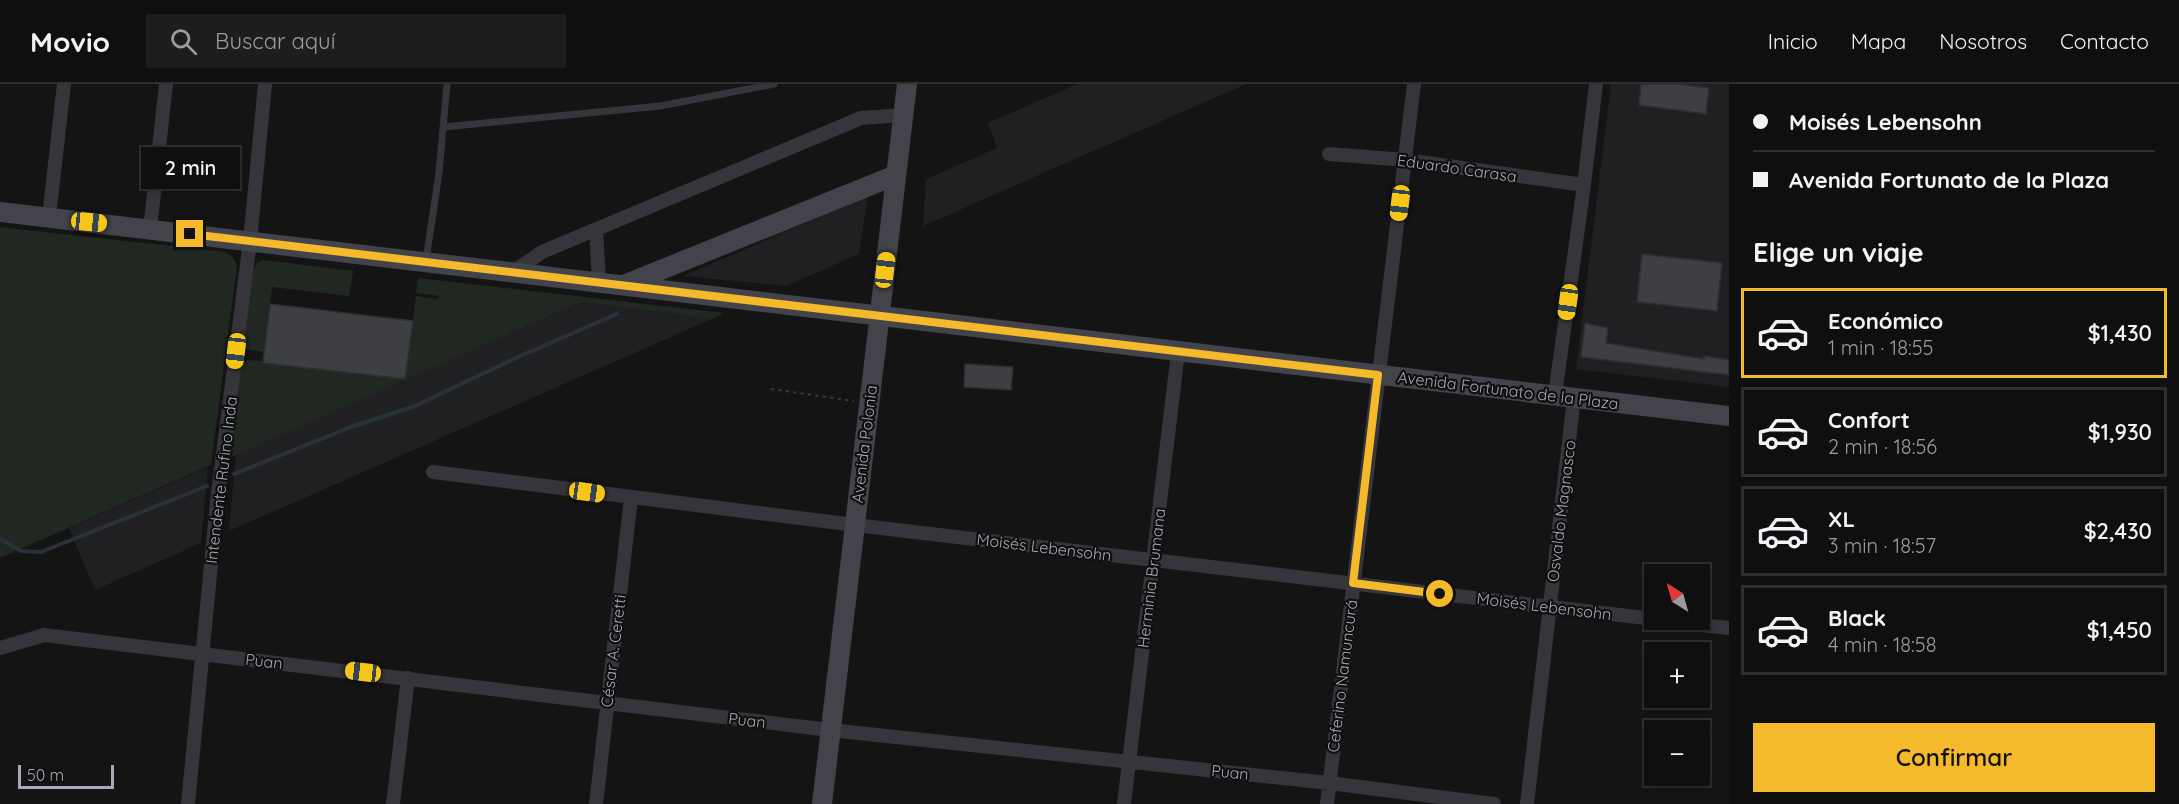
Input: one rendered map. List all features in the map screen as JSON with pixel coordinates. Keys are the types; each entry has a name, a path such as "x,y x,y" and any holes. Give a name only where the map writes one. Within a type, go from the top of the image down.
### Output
{"main road":[{"name":"Avenida Polonia","path":"822,804 907,84"},
{"path":"625,285 896,175"},
{"name":"Avenida Fortunato de la Plaza","path":"0,212 1729,416"}],"street":[{"path":"49,218 64,84"},
{"path":"150,229 166,84"},
{"name":"Intendente Rufino Inda","path":"188,804 217,502 250,241 266,84"},
{"name":"Ceferino Namuncurá","path":"1327,804 1414,84"},
{"path":"1555,395 1596,84"},
{"path":"513,272 542,252 861,118 903,115"},
{"name":"Eduardo Carasa","path":"1329,154 1406,160 1584,185"},
{"path":"596,229 599,282"},
{"name":"Herminia Brumana","path":"1124,804 1179,352"},
{"name":"Osvaldo Magnasco","path":"1527,804 1574,398"},
{"name":"Moisés Lebensohn","path":"433,472 855,525 1644,618"},
{"name":"César A. Ceretti","path":"596,804 631,498"},
{"name":"Moisés Lebensohn","path":"1710,626 1729,628"},
{"name":"Puan","path":"0,651 44,636 831,730 1329,783 1494,804"},
{"path":"393,804 408,678"}],"lane":[{"path":"426,262 444,127 447,84"},
{"path":"444,127 660,106 774,84"}],"path":[{"path":"771,389 869,403"}],"shaded area":[{"path":"1077,84 1246,84 923,226 926,179 997,148 988,123"},
{"path":"1611,84 1729,84 1729,387 1576,369"},
{"path":"868,196 859,254 786,286 683,276"},
{"path":"0,227 225,252 232,256 237,265 211,465 0,558"},
{"path":"263,260 353,271 349,296 272,287 264,352 243,349 253,270 257,263"},
{"path":"418,278 725,313 712,319 581,302 229,458 241,359 405,379 416,296 438,299 439,296 416,293"},
{"path":"581,302 712,319 229,531 236,454"},
{"path":"208,467 201,543 95,590 69,528"}],"building":[{"path":"1641,84 1679,84 1709,88 1706,114 1639,105"},
{"path":"1642,254 1722,263 1717,311 1637,302"},
{"path":"270,304 413,321 405,379 263,363"},
{"path":"1585,323 1608,328 1606,343 1704,359 1704,356 1729,360 1729,375 1581,357"},
{"path":"965,364 1013,367 1011,390 964,387"}],"waterway":[{"path":"234,474 351,427 415,406 518,357 617,314"},
{"path":"0,539 21,551 41,552 207,486"}],"route":[{"path":"190,234 1378,375 1353,583 1440,594"}]}
